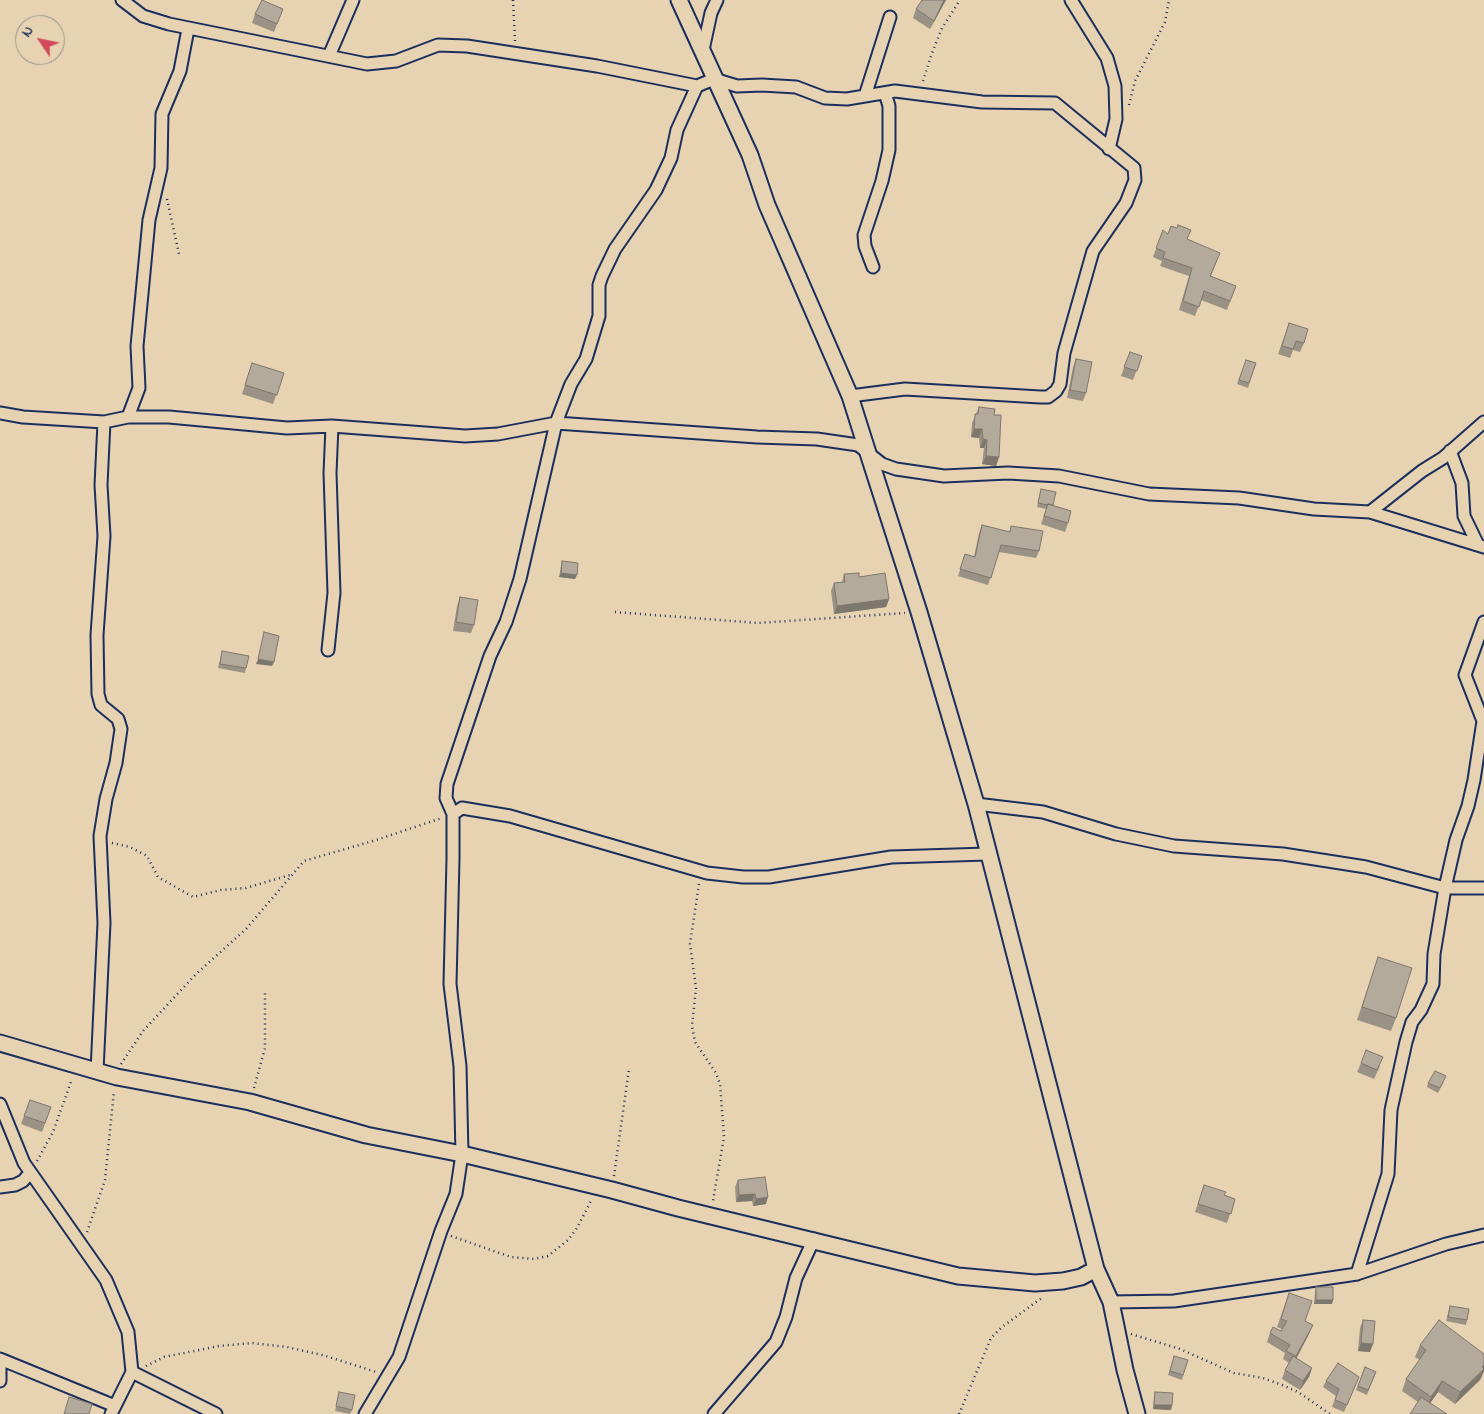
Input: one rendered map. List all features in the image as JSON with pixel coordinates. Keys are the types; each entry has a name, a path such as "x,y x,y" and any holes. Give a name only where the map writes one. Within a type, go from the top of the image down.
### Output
{"street":[{"path":"122,0 143,16 188,29 367,64 396,61 438,45 467,46 697,86 714,79 737,86 762,84 796,87 825,98 847,99 895,91 923,93 982,102 1055,103 1134,168 1135,180 1126,203 1093,252 1066,344 1060,384 1056,391 1048,397 904,389 850,396"},
{"path":"329,56 353,0"},
{"path":"679,0 750,155 767,205 850,396 919,612 976,804 1096,1269 1111,1302 1125,1370 1137,1414"},
{"path":"703,50 711,13 717,0"},
{"path":"1071,0 1107,58 1115,86 1116,120 1109,149"},
{"path":"864,96 890,17"},
{"path":"128,417 140,388 137,346 149,220 160,168 162,114 180,71 188,29"},
{"path":"364,1414 399,1357 441,1231 456,1194 462,1154 460,1066 450,984 453,814 446,798 447,784 490,656 506,622 520,579 556,422 571,384 586,359 596,325 602,276 614,249 635,223 656,190 671,158 677,130 697,86"},
{"path":"872,267 865,246 864,235 882,181 889,150 889,106 885,93"},
{"path":"0,413 23,417 104,422 128,417 169,417 287,428 332,426 465,436 498,434 556,422 757,437 840,441 858,445 882,464 896,469 923,471 944,476 1008,473 1059,476 1148,494 1239,498 1314,510 1370,512 1481,546"},
{"path":"98,1071 104,923 100,836 106,799 116,764 121,729 118,719 101,705 98,694 97,635 104,536 101,484 104,422"},
{"path":"1370,512 1450,451 1484,422"},
{"path":"328,650 334,593 330,474 332,426"},
{"path":"1450,451 1462,483 1464,516 1481,546"},
{"path":"1357,1274 1388,1174 1391,1110 1406,1042 1412,1022 1421,1010 1434,984 1434,954 1445,888 1456,840 1468,806 1482,737 1483,721 1465,675 1484,622"},
{"path":"976,804 1043,812 1116,834 1174,846 1283,854 1341,862 1445,888 1484,888"},
{"path":"453,814 462,808 510,816 707,872 743,877 768,877 892,857 988,854"},
{"path":"0,1043 117,1077 250,1102 366,1135 462,1154 597,1186 711,1216 814,1239 958,1276 1036,1283 1063,1282 1081,1277 1096,1269"},
{"path":"0,1104 17,1147 30,1173 83,1244 115,1298 128,1332 132,1372 113,1410 0,1359"},
{"path":"0,1187 15,1185 23,1181 30,1173"},
{"path":"1111,1302 1174,1301 1357,1274 1446,1244 1484,1235"},
{"path":"714,1414 776,1342 786,1317 796,1278 814,1239"},
{"path":"0,1364 0,1382"},
{"path":"132,1372 216,1414"}],"path":[{"path":"513,0 515,53"},
{"path":"923,93 924,76 932,53 949,15 960,0"},
{"path":"1129,108 1135,81 1166,22 1169,0"},
{"path":"166,193 179,254"},
{"path":"615,612 758,623 919,612"},
{"path":"83,1244 105,1180 111,1104 117,1077 123,1060 142,1031 196,974 246,929 290,875 304,861 373,841 453,814"},
{"path":"100,836 109,842 130,848 147,856 158,877 193,897 221,890 246,888 290,875"},
{"path":"707,872 697,887 690,944 696,988 692,1026 695,1042 716,1073 720,1084 724,1137 711,1216"},
{"path":"250,1102 265,1048 265,993"},
{"path":"30,1173 53,1132 77,1066"},
{"path":"612,1190 629,1069"},
{"path":"441,1231 467,1243 511,1257 534,1259 548,1256 568,1240 577,1228 597,1186"},
{"path":"959,1414 990,1338 1063,1282"},
{"path":"1118,1329 1180,1348 1234,1373 1263,1378 1282,1385 1298,1392 1330,1414"},
{"path":"132,1372 164,1357 219,1346 252,1343 287,1347 326,1356 387,1376"}],"building":[{"path":"262,0 283,9 277,24 255,14"},
{"path":"922,0 944,0 934,21 916,9"},
{"path":"1178,225 1191,230 1187,239 1220,253 1210,276 1236,286 1230,301 1204,291 1199,307 1183,301 1192,268 1163,258 1165,252 1156,248 1163,230 1168,234 1171,226 1177,228"},
{"path":"1289,323 1308,329 1304,343 1296,341 1293,349 1282,346"},
{"path":"1130,352 1142,356 1137,371 1124,367"},
{"path":"1076,359 1092,362 1086,393 1070,390"},
{"path":"1246,360 1256,363 1249,383 1239,380"},
{"path":"252,363 284,373 277,395 245,385"},
{"path":"979,407 995,409 994,415 1001,415 999,457 986,456 987,440 983,439 982,429 974,429 975,414 978,414"},
{"path":"1041,489 1056,492 1053,505 1038,503"},
{"path":"1048,504 1071,511 1068,523 1044,516"},
{"path":"982,525 1010,532 1011,526 1043,531 1039,551 1001,545 991,578 960,569 965,554 975,557"},
{"path":"562,561 578,563 577,575 561,573"},
{"path":"859,573 859,577 885,573 889,599 837,606 834,583 845,582 844,574"},
{"path":"460,597 478,600 474,625 456,622"},
{"path":"264,632 279,636 274,662 258,659"},
{"path":"222,651 249,656 246,668 220,664"},
{"path":"1378,957 1412,968 1396,1018 1362,1007"},
{"path":"1366,1050 1383,1057 1377,1070 1361,1063"},
{"path":"1435,1071 1446,1076 1440,1088 1428,1083"},
{"path":"30,1100 51,1107 45,1123 24,1116"},
{"path":"765,1177 768,1197 756,1199 755,1194 739,1195 738,1180"},
{"path":"1204,1185 1226,1192 1224,1195 1235,1199 1231,1214 1198,1204"},
{"path":"1316,1287 1333,1287 1333,1300 1316,1300"},
{"path":"1289,1293 1312,1301 1305,1321 1313,1325 1296,1356 1286,1351 1290,1345 1270,1333 1273,1327 1281,1331 1287,1321 1281,1319"},
{"path":"1450,1306 1469,1309 1467,1320 1448,1317"},
{"path":"1363,1320 1375,1321 1373,1344 1361,1343"},
{"path":"1439,1320 1484,1354 1484,1365 1482,1367 1484,1369 1460,1392 1442,1381 1431,1397 1406,1379 1426,1350 1420,1345"},
{"path":"1174,1356 1188,1360 1183,1375 1170,1371"},
{"path":"1293,1356 1312,1368 1303,1381 1285,1370"},
{"path":"1338,1363 1359,1377 1347,1405 1335,1400 1339,1389 1326,1381"},
{"path":"1365,1367 1376,1372 1368,1390 1358,1386"},
{"path":"339,1392 355,1395 352,1410 336,1406"},
{"path":"1155,1392 1173,1393 1172,1405 1154,1405"},
{"path":"69,1397 92,1404 89,1414 64,1414"},
{"path":"1421,1397 1447,1414 1410,1414"}]}
